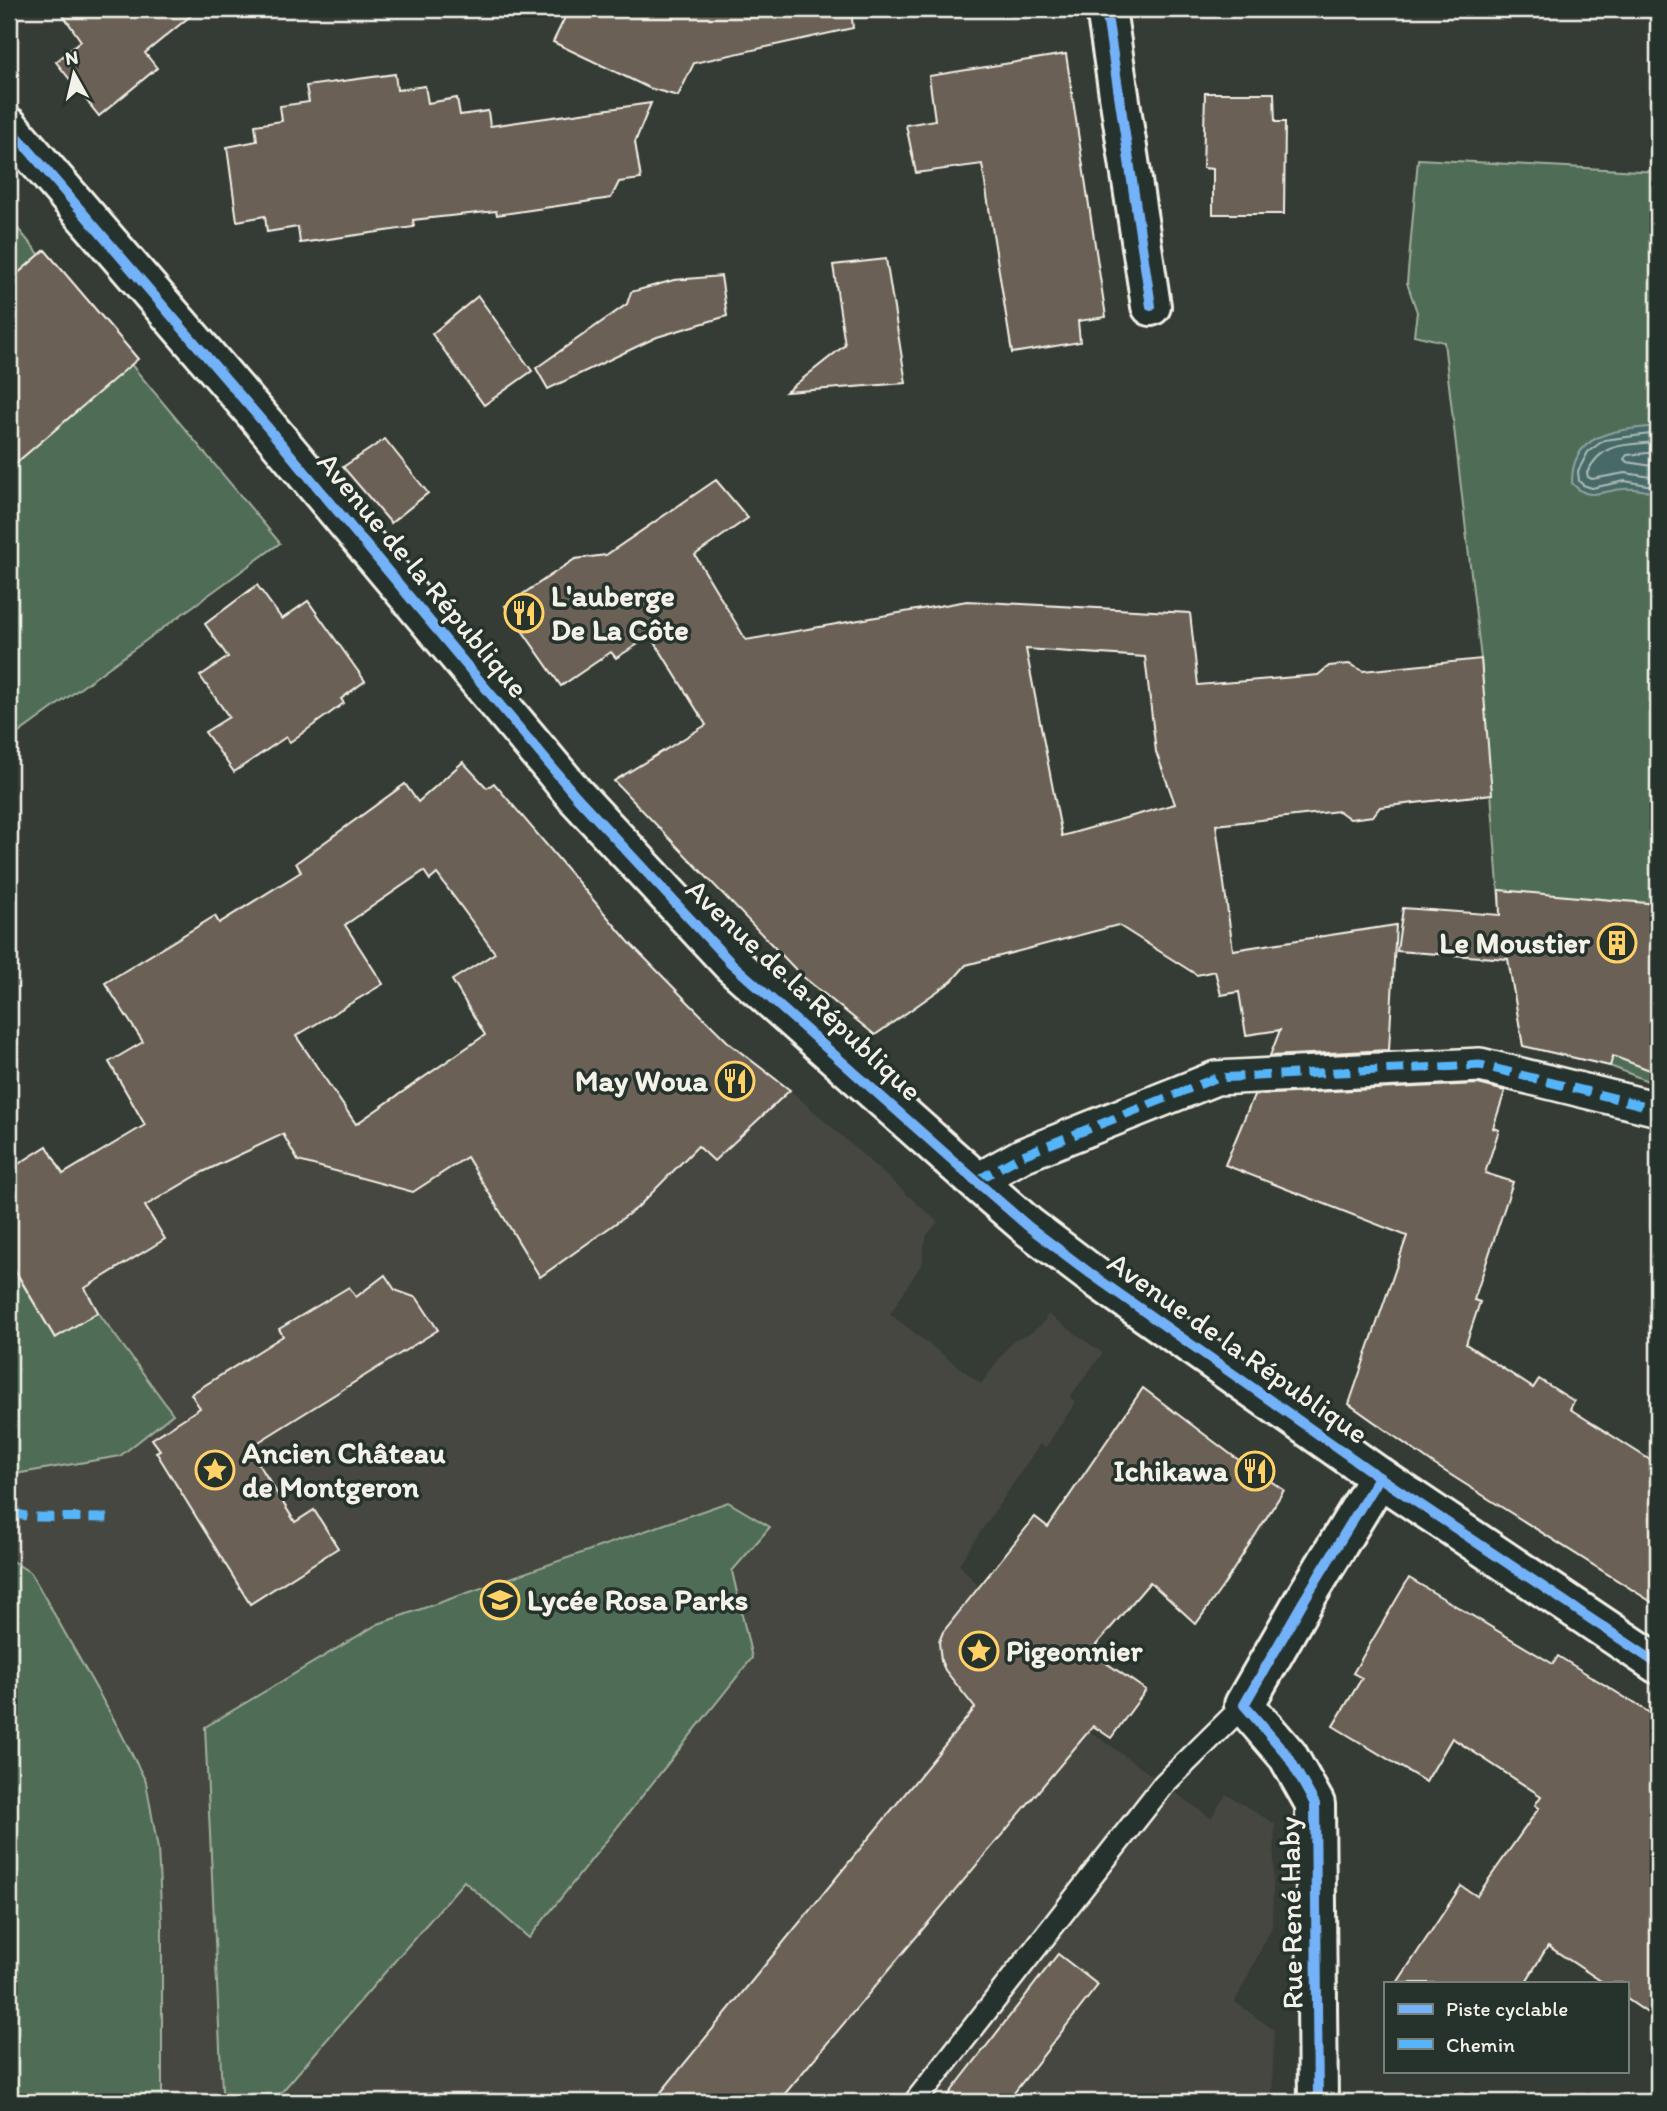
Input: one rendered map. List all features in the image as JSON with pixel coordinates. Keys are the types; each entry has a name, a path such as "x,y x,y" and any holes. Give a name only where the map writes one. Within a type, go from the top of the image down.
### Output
{"main road":[{"path":"1106,9 1151,306"},
{"name":"Avenue de la République","path":"9,127 270,429 575,795 731,963 1029,1227 1091,1274 1379,1477 1658,1664"},
{"path":"1244,1705 1379,1477"},
{"name":"Rue René Haby","path":"1244,1705 1289,1756 1315,1804 1318,2102"}],"street":[{"path":"976,1181 1023,1155 1216,1078 1480,1065 1658,1109"}],"lane":[{"path":"915,2102 1164,1784 1244,1705"}],"shaded area":[{"name":"Lycée Rosa Parks","path":"280,1045 293,1067 311,1057 361,1132 434,1087 540,1276 649,1198 699,1147 715,1161 790,1090 938,1222 927,1235 923,1262 890,1314 981,1384 1013,1340 1029,1334 1042,1324 1048,1314 1103,1353 1070,1397 1076,1402 1045,1448 1040,1444 959,1564 1023,1636 1033,1690 1211,1818 1226,1794 1275,1824 1272,1927 1235,2002 1274,2030 1272,2102 9,2102 9,1170 47,1146 63,1173"}],"green space":[{"path":"1418,159 1658,172 1658,1085 1610,1066 1523,1046 1499,899 1481,659 1444,342 1414,335 1417,312 1407,283"},
{"path":"9,218 280,543 9,740"},
{"path":"11,1265 55,1338 98,1312 173,1414 120,1456 9,1475"},
{"path":"728,1502 770,1527 732,1571 752,1658 529,1938 464,1881 273,2102 238,2102 222,2091 205,1727 378,1624"},
{"path":"9,1559 31,1573 146,1782 158,1849 162,1924 162,2102 9,2102"}],"water":[{"path":"1658,426 1658,494 1628,489 1590,494 1584,493 1572,483 1574,466 1588,443 1613,432"}],"building":[{"path":"59,9 199,9 145,53 157,68 99,116 56,62 81,41"},
{"path":"569,9 851,9 853,28 694,63 678,96 649,88 553,42"},
{"path":"1066,54 1106,317 1078,321 1080,342 1012,353 982,164 916,173 906,125 935,120 929,76"},
{"path":"395,74 397,90 425,86 428,103 457,98 460,115 488,111 490,126 651,103 635,142 641,179 619,182 611,198 497,215 496,211 413,220 414,227 300,243 298,227 267,232 265,216 237,221 227,147 257,141 255,125 282,121 280,106 309,102 306,86"},
{"path":"1205,93 1274,93 1275,122 1285,122 1284,214 1213,214 1213,169 1203,168"},
{"path":"45,250 138,359 9,469 9,281"},
{"path":"886,259 906,383 786,392 845,345 833,265"},
{"path":"721,276 727,316 657,337 548,389 536,368 627,304 631,292 674,280"},
{"path":"478,296 532,371 484,405 432,334"},
{"path":"385,439 428,493 391,523 343,467"},
{"path":"716,480 748,518 695,555 746,640 967,601 1190,613 1198,685 1318,675 1329,666 1349,664 1363,671 1481,659 1492,794 1380,807 1373,816 1350,819 1339,811 1216,825 1233,950 1396,925 1389,1050 1270,1056 1280,1030 1246,1035 1239,992 1221,995 1215,971 1197,975 1118,925 966,965 952,981 875,1035 802,976 614,781 706,725 651,636 616,658 611,652 561,686 505,606 575,559 606,555","holes":["1026,649 1145,657 1156,752 1175,804 1062,836"]},
{"path":"257,585 282,619 308,601 365,681 341,699 344,703 290,742 286,737 234,772 205,732 229,717 200,676 228,657 205,624"},
{"path":"463,762 487,788 494,783 628,941 730,1044 790,1090 714,1161 698,1146 637,1208 540,1277 467,1157 413,1192 298,1161 283,1134 203,1172 145,1206 165,1239 85,1288 98,1312 55,1338 9,1260 12,1219 9,1214 9,1170 47,1146 63,1174 145,1125 109,1062 143,1042 105,983 215,916 219,923 301,872 296,863 405,784 418,802","holes":["424,871 430,880 437,874 495,953 452,980 485,1035 356,1124 296,1036 383,984 345,925"]},
{"path":"1499,890 1658,904 1658,1073 1613,1056 1610,1066 1523,1046 1508,959 1397,951 1403,908 1500,915"},
{"path":"1478,1084 1505,1091 1493,1128 1499,1130 1485,1173 1513,1182 1474,1300 1480,1302 1466,1344 1533,1388 1539,1379 1574,1401 1570,1409 1658,1465 1658,1606 1435,1465 1349,1404 1407,1236 1225,1165 1254,1095"},
{"path":"385,1275 395,1290 417,1298 438,1330 249,1448 295,1522 314,1510 338,1548 250,1604 156,1452 160,1450 152,1439 200,1408 191,1394 283,1336 279,1329 349,1287 356,1297"},
{"path":"1143,1388 1233,1456 1284,1490 1223,1586 1196,1624 1150,1582 1090,1652 1146,1690 1111,1738 1093,1726 778,2102 653,2102 975,1708 941,1661 939,1642 943,1632 1035,1517 1048,1527"},
{"path":"1409,1578 1553,1664 1558,1656 1658,1718 1658,2020 1628,2000 1628,1982 1602,1982 1548,1946 1526,1982 1398,1982 1461,1886 1477,1896 1539,1808 1535,1805 1541,1796 1452,1738 1426,1782 1333,1726 1362,1678 1353,1673"},
{"path":"1058,1954 1098,1985 1007,2102 943,2102"}],"marked path":[{"path":"976,1181 1023,1155 1216,1078 1480,1065 1658,1109"},
{"path":"9,1512 30,1517 114,1518"}],"cycle path":[{"path":"1106,9 1151,306"},
{"path":"9,127 269,429 575,795 731,963 1029,1227 1091,1274 1379,1477 1658,1664"},
{"path":"1318,2102 1315,1804 1288,1756 1244,1705 1379,1477"}],"place":[{"name":"L'auberge De La Côte","path":"524,613"},
{"name":"Le Moustier","path":"1617,943"},
{"name":"May Woua","path":"735,1081"},
{"name":"Ancien Château de Montgeron","path":"215,1470"},
{"name":"Ichikawa","path":"1255,1471"},
{"name":"Lycée Rosa Parks","path":"500,1600"},
{"name":"Pigeonnier","path":"979,1651"}]}
